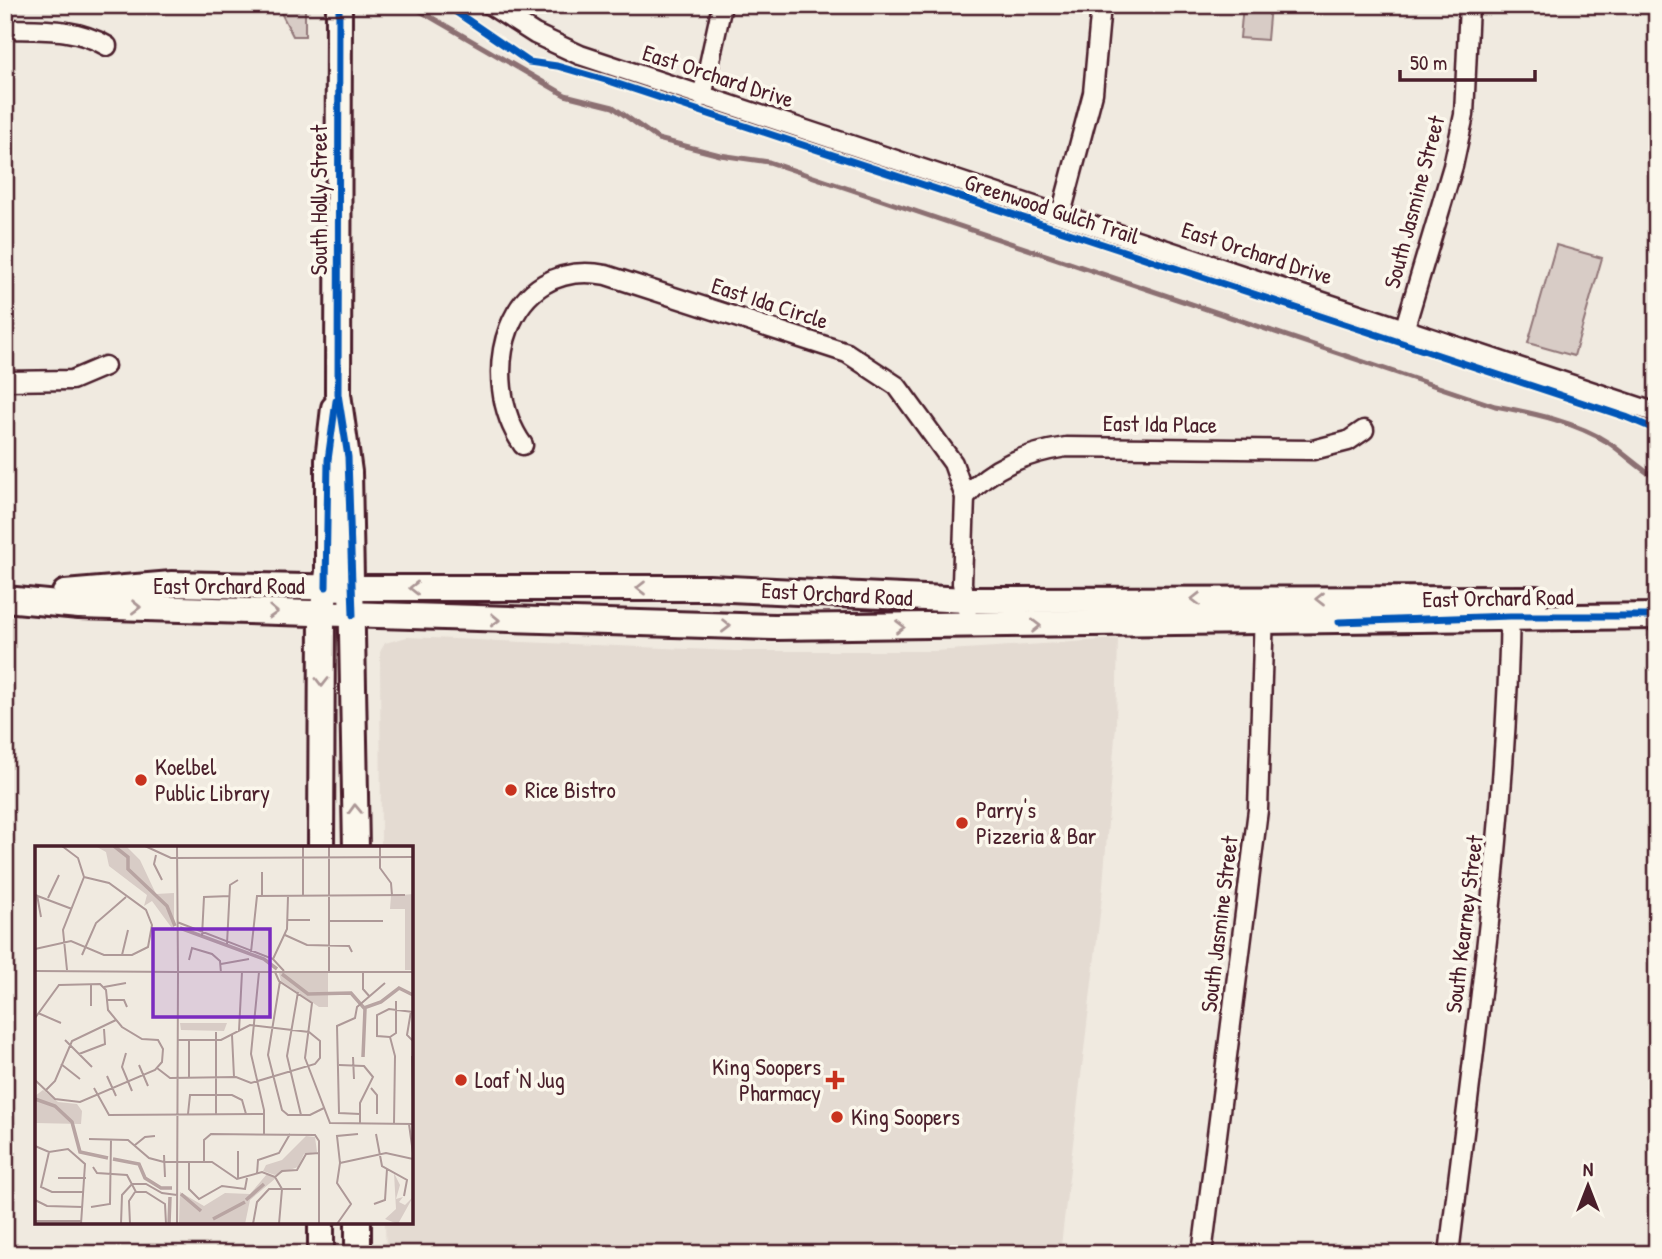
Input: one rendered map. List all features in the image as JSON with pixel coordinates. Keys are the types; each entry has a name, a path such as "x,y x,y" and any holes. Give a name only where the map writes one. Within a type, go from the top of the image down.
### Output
{"main road":[{"name":"South Holly Street","path":"339,5 338,394 328,446 339,588 353,615 356,846"},
{"name":"East Orchard Road","path":"12,599 172,584 339,588 709,588 1264,611"},
{"name":"South Holly Street","path":"321,846 322,614 339,588"},
{"name":"East Orchard Road","path":"12,599 79,606 664,625 968,626 1264,611 1510,608 1657,600"},
{"name":"East Orchard Road","path":"1510,608 1657,616"},
{"path":"321,1224 321,1254"},
{"path":"358,1224 358,1254"}],"street":[{"name":"East Orchard Drive","path":"490,5 551,43 702,97 1405,327 1657,413"},
{"path":"702,97 722,5"},
{"path":"1061,214 1093,93 1101,5"},
{"name":"South Jasmine Street","path":"1405,327 1453,166 1464,115 1469,5"},
{"path":"5,29 62,30 87,36 107,46"},
{"name":"East Ida Circle","path":"523,446 511,428 503,400 504,346 510,324 523,300 546,282 565,275 592,272 861,360 897,386 914,404 953,463 965,496 962,583 967,600 968,626"},
{"path":"5,381 72,380 105,366"},
{"name":"East Ida Place","path":"965,496 1017,458 1066,447 1313,450 1348,441 1364,430"},
{"name":"South Kearney Street","path":"1449,1254 1501,818 1507,736 1510,608"},
{"name":"South Jasmine Street","path":"1202,1254 1258,810 1264,611"}],"shaded area":[{"path":"277,5 305,5 305,36 293,36"},
{"path":"1243,5 1270,5 1267,40 1240,38"},
{"path":"1556,245 1602,258 1574,356 1528,343"},
{"path":"407,637 735,651 934,651 1118,639 1116,725 1102,897 1060,1254 386,1254 385,1224 413,1224 413,846 381,846 380,652 385,643"}],"waterway":[{"path":"410,5 565,95 613,107 658,139 720,155 769,162 1495,406 1568,424 1609,443 1657,479"}],"cycle path":[{"path":"339,5 338,394 348,457 353,615"},
{"name":"Greenwood Gulch Trail","path":"446,5 529,62 557,66 609,81 1626,417 1657,430"},
{"path":"326,587 328,460 336,401"},
{"path":"1339,622 1510,616 1657,616"}],"place":[{"name":"Koelbel Public Library","path":"141,780"},
{"name":"Rice Bistro","path":"511,790"},
{"name":"Parry's Pizzeria & Bar","path":"962,823"},
{"name":"Loaf 'N Jug","path":"461,1080"},
{"name":"King Soopers Pharmacy","path":"835,1080"},
{"name":"King Soopers","path":"837,1117"}]}
